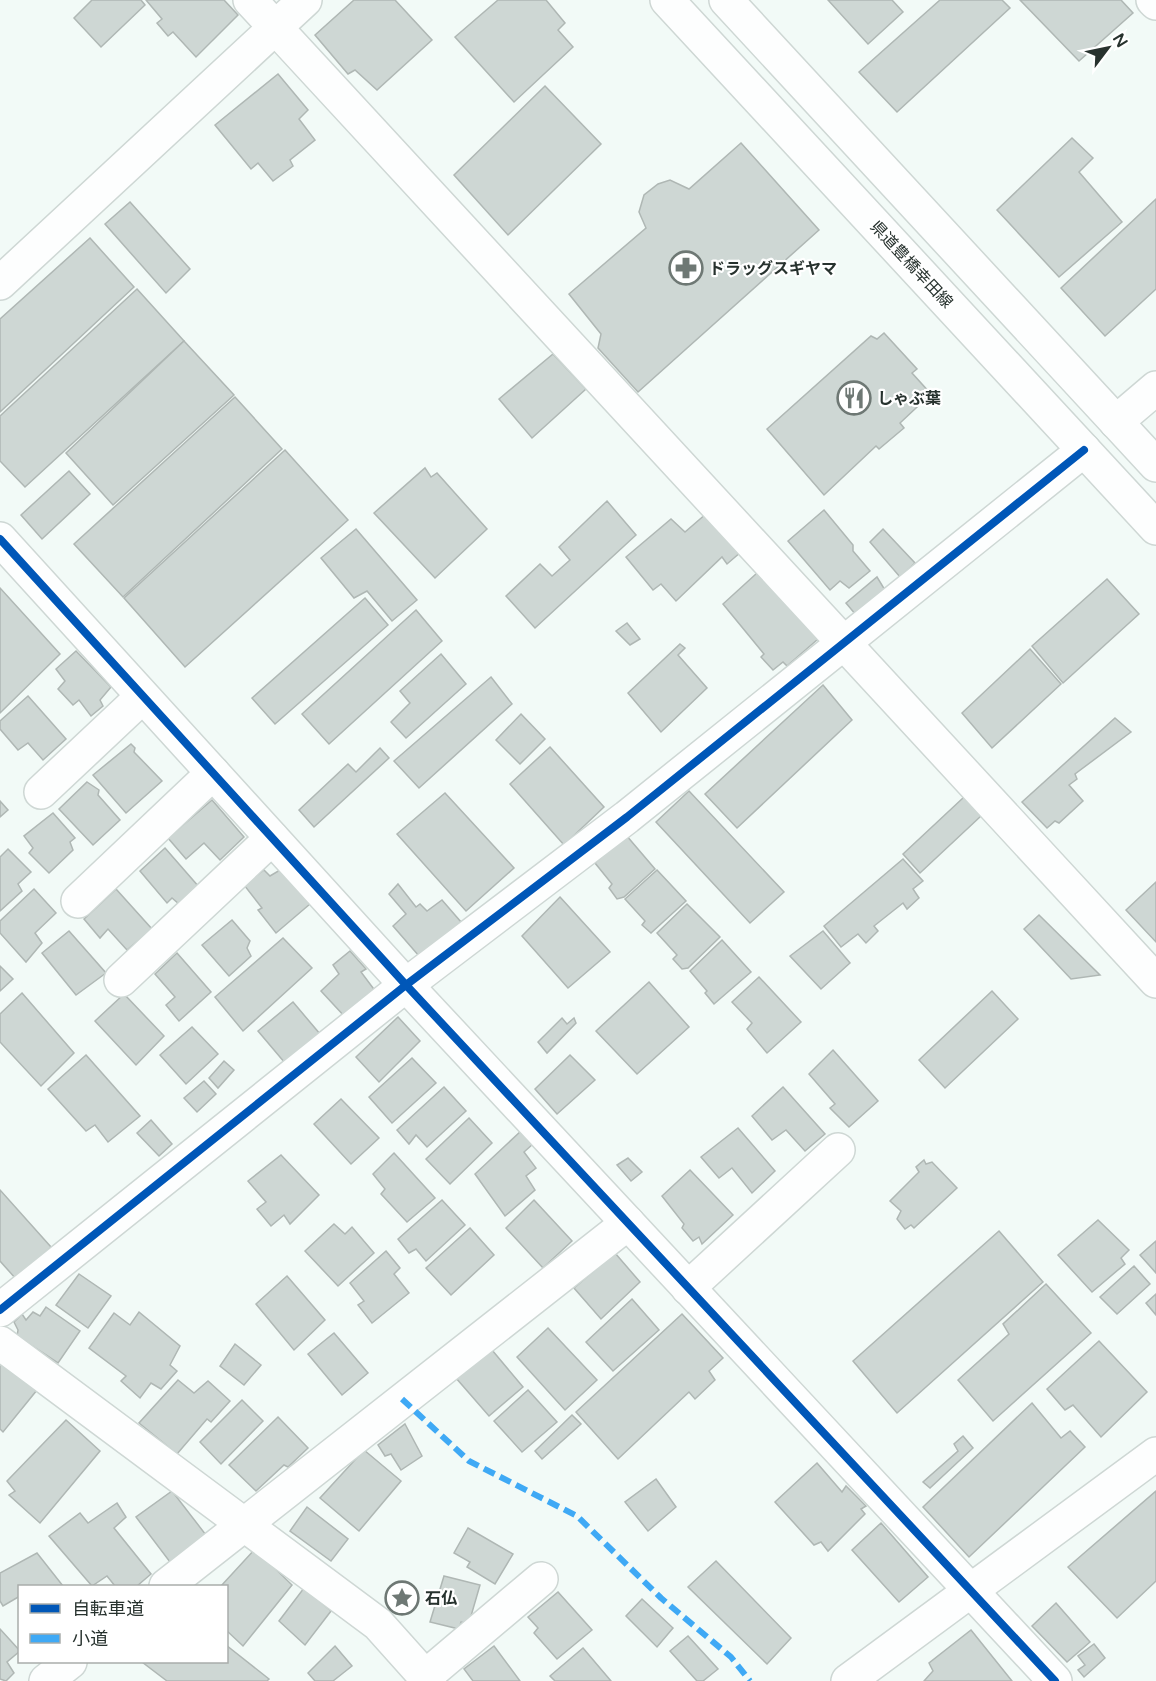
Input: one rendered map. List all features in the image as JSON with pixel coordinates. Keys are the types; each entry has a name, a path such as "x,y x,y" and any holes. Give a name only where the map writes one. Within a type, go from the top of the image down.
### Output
{"street":[{"path":"250,0 1156,981"},
{"path":"0,283 305,0"},
{"name":"県道豊橋幸田線","path":"668,0 1156,528"},
{"path":"726,0 1156,465"},
{"path":"1116,422 1156,387"},
{"path":"0,1310 406,985 627,817 1084,450"},
{"path":"0,539 406,985 1055,1681"},
{"path":"41,792 142,697"},
{"path":"78,901 213,773"},
{"path":"121,980 272,838"},
{"path":"688,1288 838,1150"},
{"path":"169,1585 628,1223"},
{"path":"0,1343 378,1624 428,1679 541,1579"},
{"path":"848,1681 1156,1454"},
{"path":"46,1681 69,1663"}],"building":[{"path":"92,0 141,0 145,5 101,47 74,18"},
{"path":"146,0 224,0 238,15 196,57 173,32 168,36 157,23 162,19"},
{"path":"354,0 395,0 432,40 377,90 355,70 348,74 315,35"},
{"path":"498,0 546,0 565,23 558,30 573,47 514,102 455,37"},
{"path":"828,0 892,0 903,12 868,44"},
{"path":"940,0 1002,0 1010,8 897,112 859,72"},
{"path":"1020,0 1121,0 1133,13 1079,61"},
{"path":"278,74 308,110 299,119 315,140 290,160 293,166 273,181 258,163 251,169 215,125"},
{"path":"545,86 601,144 508,235 454,175"},
{"path":"1072,138 1093,158 1079,172 1122,222 1059,277 997,210"},
{"path":"741,143 819,230 638,392 598,348 601,334 569,294 646,228 639,212 644,195 658,184 670,180 689,189"},
{"path":"1156,199 1156,289 1105,336 1061,288"},
{"path":"130,202 190,269 166,293 105,224"},
{"path":"90,238 134,287 0,412 0,319"},
{"path":"137,289 184,341 25,487 0,461 0,416"},
{"path":"884,333 917,369 912,373 931,394 900,423 904,428 879,449 876,446 824,495 767,429 871,336 877,339"},
{"path":"184,341 234,395 113,505 66,453"},
{"path":"553,354 586,389 532,438 499,399"},
{"path":"235,397 282,449 123,597 74,544"},
{"path":"285,450 348,520 185,667 124,598"},
{"path":"425,468 431,477 437,473 487,529 435,578 374,513"},
{"path":"69,471 90,494 42,539 21,515"},
{"path":"607,501 636,535 535,628 506,596 540,564 552,576 570,560 559,547"},
{"path":"824,510 853,545 853,551 870,571 849,588 840,581 830,590 788,541"},
{"path":"707,513 741,552 727,564 722,557 676,601 661,584 653,590 626,557 671,519 685,532"},
{"path":"356,529 417,600 392,621 367,591 354,598 321,558"},
{"path":"883,529 915,563 900,577 870,542"},
{"path":"757,573 818,639 787,666 783,662 773,670 761,657 764,654 723,604"},
{"path":"877,577 885,590 856,615 846,603"},
{"path":"1107,579 1139,614 1063,683 1032,646"},
{"path":"0,588 60,654 0,713"},
{"path":"365,598 388,625 275,724 252,698"},
{"path":"416,610 442,641 329,744 302,714"},
{"path":"627,623 640,639 630,645 616,631"},
{"path":"680,644 685,648 678,655 707,688 661,732 628,693"},
{"path":"1030,649 1061,684 992,748 962,713"},
{"path":"76,651 111,687 100,700 103,706 91,716 79,700 73,705 58,689 65,681 56,669"},
{"path":"441,654 466,684 406,738 391,722 410,703 400,691"},
{"path":"491,677 512,704 419,788 394,761"},
{"path":"823,685 852,720 737,828 705,794"},
{"path":"28,696 66,739 43,760 28,743 18,750 0,729 0,721"},
{"path":"521,714 545,739 520,764 496,740"},
{"path":"1115,718 1131,732 1075,774 1077,779 1069,785 1083,801 1059,823 1055,821 1047,828 1022,802"},
{"path":"131,744 135,748 134,752 162,781 126,813 93,775"},
{"path":"550,747 604,807 564,845 510,784"},
{"path":"380,748 389,758 314,827 299,810 348,764 356,772"},
{"path":"87,782 99,790 98,795 120,820 93,845 59,809"},
{"path":"689,791 784,892 750,923 656,822"},
{"path":"445,793 514,868 466,911 397,834"},
{"path":"964,797 981,816 920,873 903,854"},
{"path":"212,800 244,837 220,860 204,843 186,859 168,838"},
{"path":"0,801 8,810 0,817"},
{"path":"53,813 75,838 70,842 73,850 49,873 29,853 33,848 24,836"},
{"path":"626,835 655,869 624,897 617,899 609,888 612,884 595,863"},
{"path":"165,848 199,887 179,904 172,898 167,903 140,871"},
{"path":"8,849 31,872 18,884 22,891 0,911 0,857"},
{"path":"903,859 923,881 913,889 919,898 907,909 903,903 874,926 878,931 866,943 858,934 841,947 824,926"},
{"path":"264,870 270,876 280,870 310,904 276,933 258,910 262,908 244,885"},
{"path":"657,870 686,901 651,933 642,925 645,921 625,899"},
{"path":"1156,882 1156,942 1126,910"},
{"path":"398,884 416,907 420,904 427,911 442,900 461,922 419,956 393,926 406,914 389,894"},
{"path":"34,889 56,913 35,933 42,943 26,962 0,933 0,921"},
{"path":"116,889 152,929 127,950 108,929 100,938 84,919"},
{"path":"560,897 610,952 568,988 522,936"},
{"path":"687,904 720,937 688,968 682,969 673,959 677,955 657,933"},
{"path":"1039,915 1100,975 1071,979 1024,929"},
{"path":"232,920 250,941 247,948 251,956 229,976 202,945"},
{"path":"69,931 106,973 76,995 42,953"},
{"path":"823,931 850,963 821,989 790,956"},
{"path":"283,938 312,968 243,1031 215,997"},
{"path":"722,940 751,972 714,1004 705,993 707,991 690,971"},
{"path":"350,951 366,969 361,972 376,992 346,1018 321,991 339,974 333,965"},
{"path":"177,953 211,992 179,1021 166,1005 175,997 155,974"},
{"path":"0,966 13,979 0,991"},
{"path":"759,977 801,1022 767,1053 747,1029 752,1023 732,1002"},
{"path":"649,982 689,1027 637,1074 596,1031"},
{"path":"992,991 1018,1019 945,1088 919,1060"},
{"path":"22,993 74,1053 41,1086 0,1042 0,1014"},
{"path":"124,994 164,1036 136,1065 95,1021"},
{"path":"293,1002 320,1034 285,1063 258,1031"},
{"path":"398,1017 420,1041 379,1082 356,1057"},
{"path":"562,1018 567,1024 574,1018 576,1023 547,1053 538,1042"},
{"path":"192,1027 218,1054 186,1084 160,1055"},
{"path":"833,1050 878,1101 849,1127 830,1108 835,1104 809,1074"},
{"path":"86,1055 140,1116 108,1142 95,1125 86,1131 48,1089"},
{"path":"570,1055 595,1080 557,1114 535,1089"},
{"path":"412,1058 436,1083 392,1123 369,1097"},
{"path":"224,1061 234,1070 218,1088 209,1078"},
{"path":"204,1081 216,1094 197,1112 184,1098"},
{"path":"444,1087 466,1111 427,1147 416,1135 409,1144 397,1130"},
{"path":"783,1087 825,1134 805,1151 786,1130 772,1140 752,1116"},
{"path":"341,1099 379,1138 351,1164 314,1124"},
{"path":"469,1118 492,1143 450,1184 426,1159"},
{"path":"151,1120 172,1144 159,1156 137,1133"},
{"path":"738,1128 775,1171 752,1193 732,1168 719,1178 701,1157"},
{"path":"522,1130 533,1144 524,1152 536,1168 526,1176 535,1190 505,1216 475,1174"},
{"path":"394,1153 435,1198 407,1222 381,1194 385,1189 373,1174"},
{"path":"281,1155 319,1195 290,1224 284,1215 271,1226 257,1209 266,1202 248,1181"},
{"path":"628,1158 642,1172 631,1181 617,1165"},
{"path":"924,1160 926,1164 932,1162 957,1188 914,1228 911,1225 905,1229 897,1219 901,1211 890,1201 919,1172 916,1167"},
{"path":"690,1170 733,1215 702,1244 699,1237 693,1241 682,1228 684,1224 662,1196"},
{"path":"0,1190 51,1247 16,1279 0,1261"},
{"path":"442,1200 465,1225 426,1261 416,1249 409,1253 398,1239"},
{"path":"534,1200 572,1241 543,1268 506,1228"},
{"path":"1098,1220 1129,1250 1121,1258 1125,1264 1092,1292 1058,1255"},
{"path":"334,1224 345,1234 352,1227 374,1253 338,1286 305,1251"},
{"path":"470,1228 494,1255 451,1295 426,1268"},
{"path":"999,1231 1043,1282 897,1413 853,1361"},
{"path":"1156,1241 1156,1273 1140,1255"},
{"path":"386,1251 400,1268 394,1274 409,1293 372,1323 358,1305 364,1301 350,1283"},
{"path":"615,1253 640,1282 601,1319 574,1288"},
{"path":"1134,1266 1150,1284 1117,1314 1100,1297"},
{"path":"79,1274 111,1296 88,1328 56,1305"},
{"path":"287,1276 325,1320 294,1350 256,1304"},
{"path":"1046,1284 1091,1333 993,1421 958,1380 1009,1334 1003,1324"},
{"path":"1156,1294 1156,1315 1146,1303"},
{"path":"632,1299 659,1330 613,1371 586,1342"},
{"path":"46,1307 80,1331 58,1363 17,1336 18,1330 14,1322 22,1314 26,1320 33,1312 40,1316"},
{"path":"139,1312 180,1346 170,1365 177,1371 161,1389 151,1383 140,1398 121,1381 126,1376 89,1348 114,1313 130,1325"},
{"path":"682,1314 723,1358 709,1371 715,1380 695,1399 689,1392 618,1459 576,1412"},
{"path":"548,1328 597,1380 565,1410 517,1357"},
{"path":"334,1333 368,1373 342,1395 308,1354"},
{"path":"1099,1341 1147,1392 1101,1437 1073,1405 1065,1410 1047,1389"},
{"path":"235,1344 261,1365 244,1385 220,1366"},
{"path":"492,1350 523,1387 489,1416 456,1378"},
{"path":"0,1361 37,1390 3,1432 0,1429"},
{"path":"178,1380 194,1393 208,1381 230,1401 211,1422 207,1419 177,1454 139,1423"},
{"path":"528,1390 557,1422 522,1452 494,1421"},
{"path":"242,1400 263,1421 221,1464 200,1442"},
{"path":"1032,1403 1061,1438 1070,1431 1085,1447 969,1557 923,1507"},
{"path":"572,1415 581,1424 542,1459 535,1451"},
{"path":"278,1417 308,1448 288,1467 284,1465 256,1491 229,1465"},
{"path":"66,1420 100,1451 40,1523 9,1495 15,1491 7,1481"},
{"path":"405,1424 422,1456 401,1470 391,1454 385,1456 378,1445"},
{"path":"963,1436 973,1448 930,1488 923,1482 958,1451 954,1444"},
{"path":"364,1450 401,1481 359,1531 320,1498"},
{"path":"817,1463 842,1492 846,1486 866,1506 861,1509 865,1514 828,1551 821,1542 814,1545 775,1502"},
{"path":"656,1479 676,1507 648,1531 625,1502"},
{"path":"172,1491 206,1535 170,1562 136,1517"},
{"path":"1156,1491 1156,1581 1117,1618 1068,1567"},
{"path":"117,1503 126,1517 114,1528 151,1574 138,1585 114,1585 107,1576 91,1585 49,1536 80,1513 88,1523"},
{"path":"307,1507 348,1539 331,1561 290,1531"},
{"path":"881,1523 928,1577 899,1602 852,1550"},
{"path":"468,1528 513,1554 495,1584 467,1567 470,1562 454,1553"},
{"path":"255,1549 292,1585 243,1646 228,1632 228,1585 222,1585"},
{"path":"37,1553 62,1585 18,1585 18,1597 3,1606 0,1601 0,1573"},
{"path":"716,1561 791,1638 767,1664 688,1587"},
{"path":"444,1576 480,1585 469,1623 461,1622 459,1629 430,1622"},
{"path":"304,1588 331,1611 305,1645 279,1621"},
{"path":"558,1592 592,1630 557,1659 534,1633 538,1628 528,1617"},
{"path":"642,1599 673,1628 657,1647 626,1616"},
{"path":"1056,1603 1090,1642 1067,1662 1032,1626"},
{"path":"0,1629 18,1649 18,1653 7,1662 14,1673 6,1681 0,1679"},
{"path":"971,1630 1012,1681 924,1681 933,1671 929,1663"},
{"path":"688,1636 718,1669 703,1681 697,1681 670,1651"},
{"path":"1094,1644 1105,1658 1084,1677 1078,1670 1085,1665 1078,1656"},
{"path":"335,1646 352,1666 333,1681 315,1681 308,1673"},
{"path":"494,1646 520,1681 473,1681 464,1669"},
{"path":"228,1647 269,1679 267,1681 167,1681 143,1663 228,1663"},
{"path":"583,1648 611,1681 555,1681 550,1676"}],"marked path":[{"path":"402,1399 469,1461 577,1516 661,1598 731,1657 750,1681"}],"cycle path":[{"path":"0,1310 406,985 627,817 1084,450"},
{"path":"0,539 406,985 1055,1681"}],"place":[{"name":"ドラッグスギヤマ","path":"686,268"},
{"name":"しゃぶ葉","path":"854,398"},
{"name":"石仏","path":"402,1598"}]}
